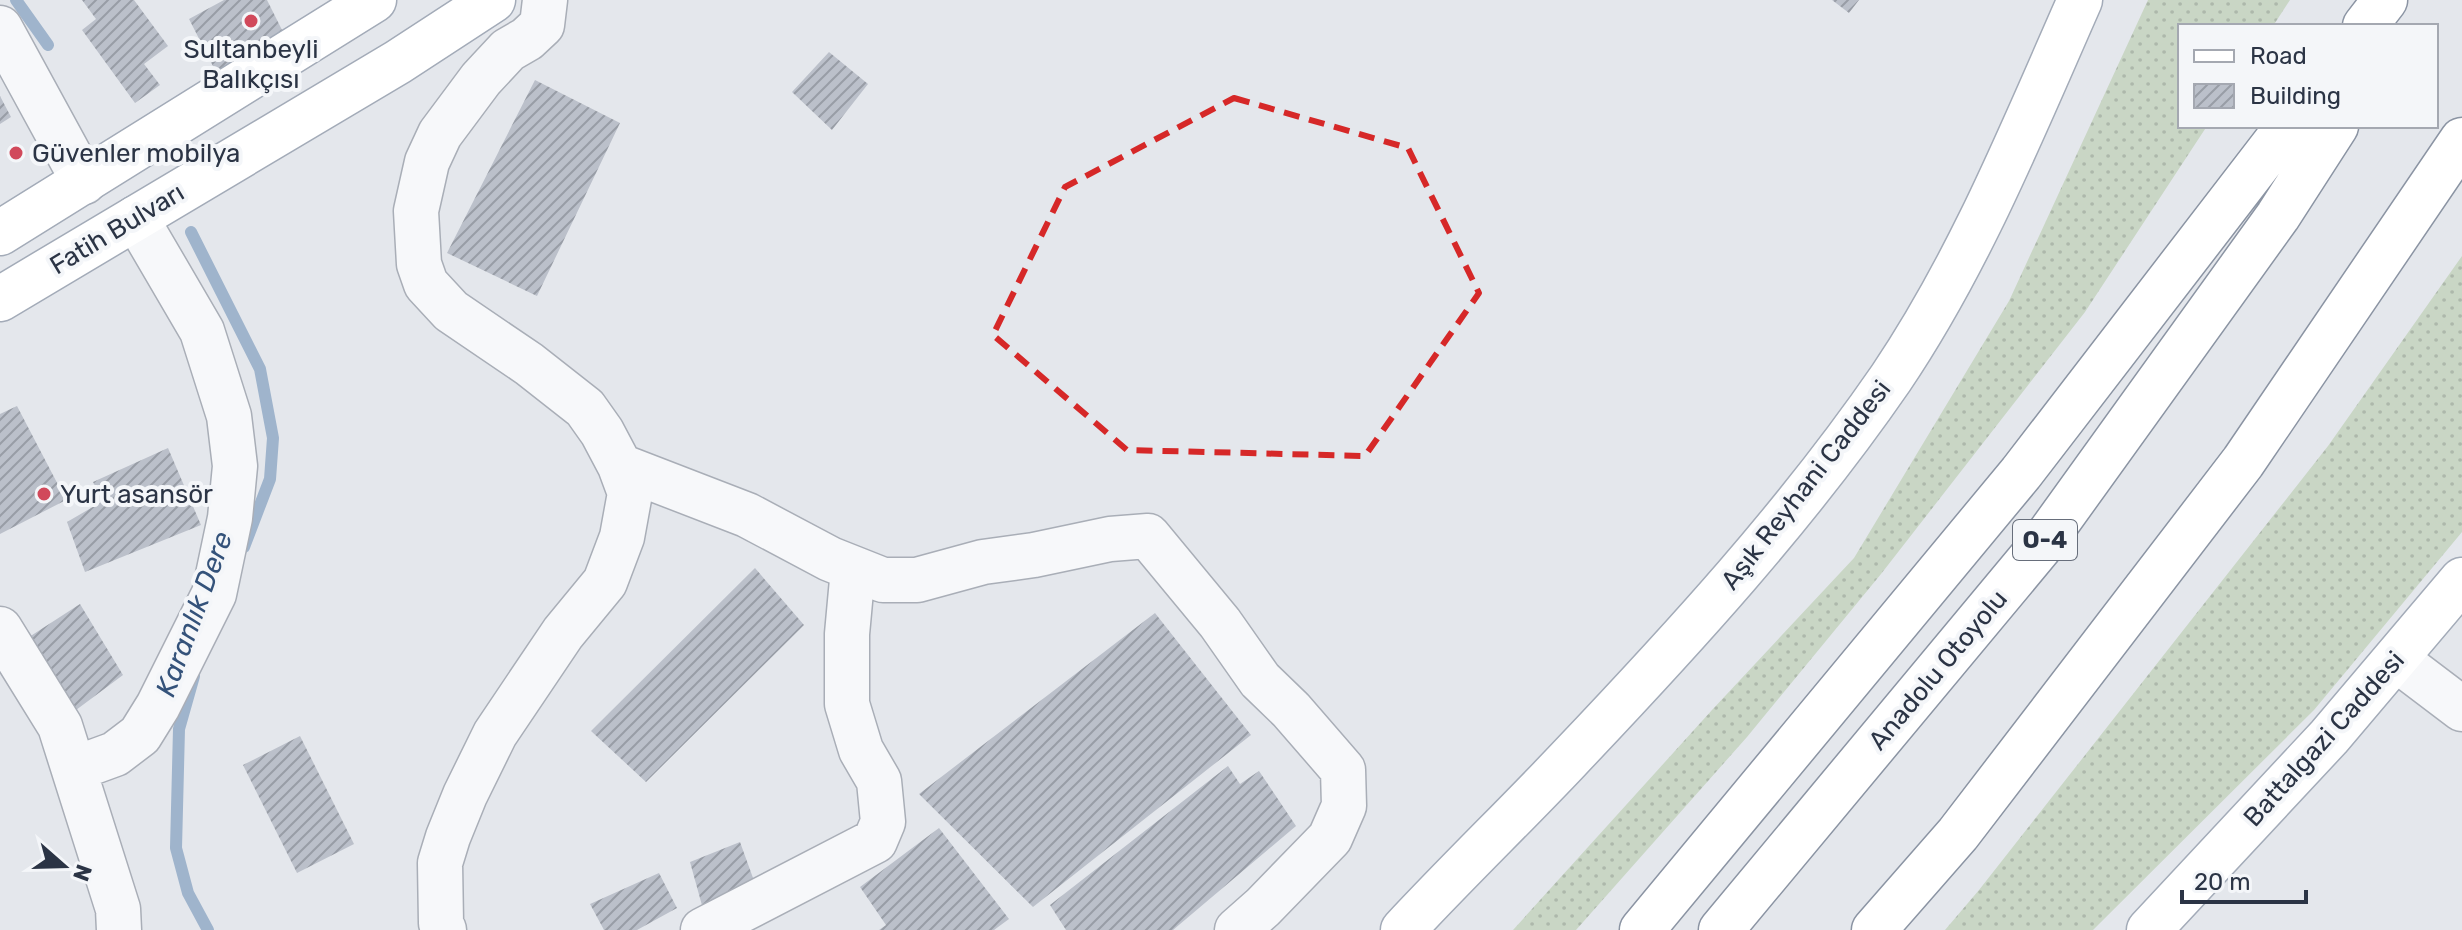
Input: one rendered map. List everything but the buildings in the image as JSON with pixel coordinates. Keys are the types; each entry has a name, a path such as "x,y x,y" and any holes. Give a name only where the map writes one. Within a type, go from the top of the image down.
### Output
{"main road":[{"name":"Fatih Bulvarı","path":"0,299 398,62 493,0"},
{"name":"Aşık Reyhani Caddesi","path":"1414,920 1566,762 1726,588 1763,545 1891,377 1943,293 1990,202 2080,0"},
{"path":"2367,24 2385,0"},
{"path":"2403,24 2419,0"},
{"path":"0,233 367,2 398,62"},
{"path":"1642,930 2021,473 2286,128"},
{"name":"Anadolu Otoyolu","path":"1721,930 2039,548 2278,216 2335,128"},
{"path":"1874,930 1958,834 2243,462 2462,140"},
{"name":"Battalgazi Caddesi","path":"2149,930 2329,737 2462,580"}],"street":[{"path":"444,930 441,923 440,863 448,837 495,734 563,633 605,582 622,537 630,493 602,432 585,408 529,364 451,311 426,284 419,264 416,211 427,162 440,134 481,79 508,50 542,25 545,0"},
{"path":"0,28 84,182"},
{"path":"74,769 115,754 140,735 158,706 214,594 230,518 235,466 229,416 202,331 136,218"},
{"path":"620,466 747,515 853,569 883,580 917,580 983,562 1110,539 1148,536 1220,623 1260,680 1291,710 1343,770 1344,806 1330,838 1237,930"},
{"path":"703,930 875,841 883,822 879,781 861,750 847,704 847,634 853,569"},
{"path":"0,629 60,726 118,909 119,930"},
{"path":"2396,659 2462,709"}],"highlighted area":[{"path":"1234,98 1408,148 1479,293 1365,456 1127,450 993,335 1065,187"}],"green space":[{"path":"2148,0 2290,0 2274,24 2178,24 2178,128 2206,128 2085,312 1881,574 1747,737 1576,930 1513,930 1854,558 2009,301"},
{"path":"2462,256 2462,532 2314,710 2093,930 1945,930 2328,446"}],"waterway":[{"name":"Karanlık Dere","path":"16,0 48,45"},
{"name":"Karanlık Dere","path":"191,232 260,369 273,438 270,479 244,547"},
{"name":"Karanlık Dere","path":"194,676 179,729 176,848 188,893 208,930"}],"place":[{"name":"Sultanbeyli Balıkçısı","path":"251,21"},
{"name":"Güvenler mobilya","path":"16,153"},
{"name":"Yurt asansör","path":"44,494"}]}
